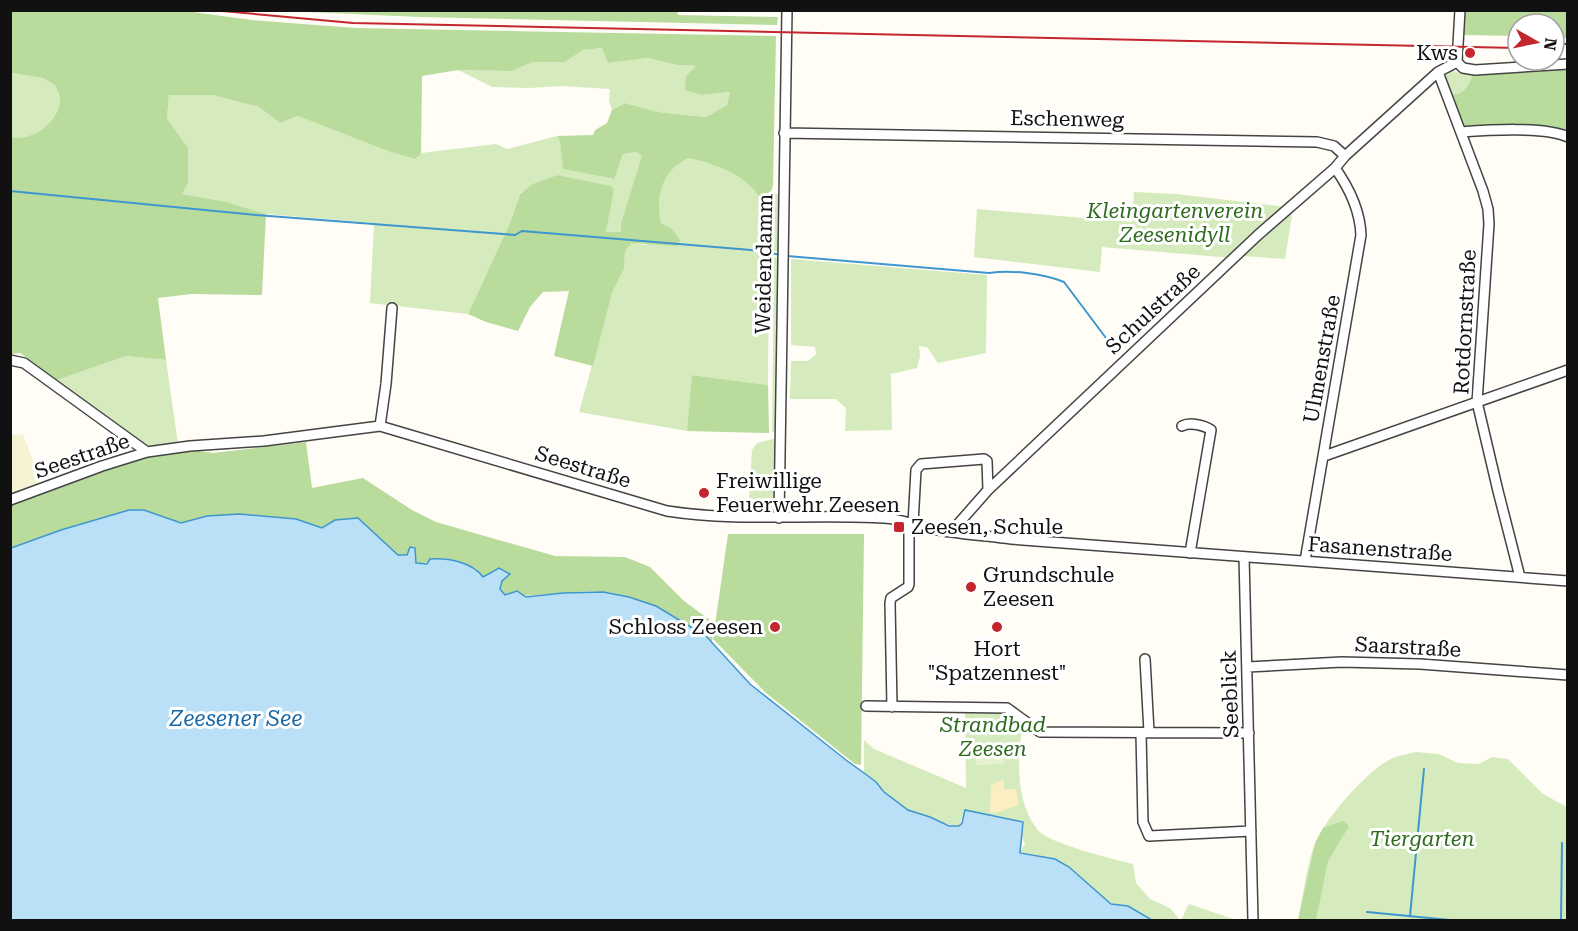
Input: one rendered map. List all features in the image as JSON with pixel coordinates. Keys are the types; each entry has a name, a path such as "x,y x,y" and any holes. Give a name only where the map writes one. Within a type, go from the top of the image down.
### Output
{"street":[{"name":"Weidendamm","path":"779,518 787,10"},
{"path":"1460,10 1457,62 1462,68 1474,70 1568,64"},
{"name":"Schulstraße","path":"951,532 988,490 1258,235 1335,168 1345,156 1438,72 1457,62"},
{"name":"Rotdornstraße","path":"1438,72 1488,209 1478,402 1520,577"},
{"path":"1461,132 1543,131 1558,132 1568,137"},
{"name":"Eschenweg","path":"784,133 1317,142 1334,146 1345,156"},
{"name":"Ulmenstraße","path":"1305,561 1361,235 1356,203 1335,168"},
{"path":"380,426 392,308"},
{"path":"10,360 24,363 147,452"},
{"path":"1323,454 1327,455 1568,370"},
{"path":"1182,426 1187,424 1211,430 1190,553"},
{"name":"Seestraße","path":"10,500 147,452 190,446 264,441 380,426 667,511 684,514 779,518 874,518 911,523"},
{"path":"892,707 890,603 891,598 909,584 916,470 921,464 984,459 987,462 988,490"},
{"name":"Fasanenstraße","path":"911,523 951,532 1070,544 1568,581"},
{"name":"Seeblick","path":"1244,557 1253,921"},
{"path":"1145,659 1143,822 1149,836 1251,831"},
{"name":"Saarstraße","path":"1247,667 1376,662 1568,675"},
{"path":"866,706 1008,708 1040,732 1249,733"}],"shaded area":[{"path":"23,434 44,491 10,501 10,435"}],"green space":[{"path":"677,10 678,15 778,17 777,25 420,17 285,11"},
{"path":"11,11 185,11 252,20 356,28 776,36 773,184 769,249 761,248 765,216 756,192 736,175 724,169 688,158 672,170 667,177 660,193 659,203 661,223 671,228 680,240 677,246 631,243 625,252 624,269 612,293 593,366 554,356 569,291 543,292 530,307 518,331 468,314 509,225 520,194 533,184 558,175 611,186 614,190 606,232 621,232 621,223 642,156 636,152 623,154 614,179 563,169 560,142 557,136 593,135 595,130 607,123 612,110 625,103 658,112 706,117 727,105 730,92 702,95 685,90 686,76 696,66 677,65 648,58 608,63 602,48 583,50 565,62 533,62 512,71 458,70 422,76 421,153 415,159 298,116 280,123 259,107 212,95 169,95 167,119 188,148 188,183 182,194 227,202 266,214 262,295 191,294 158,298 166,360 126,356 57,380 20,353 11,354 11,137 27,136 43,128 55,115 60,99 55,85 43,78 11,73"},
{"path":"1464,11 1567,11 1567,38 1566,12 1506,12 1506,36 1463,35"},
{"path":"603,48 608,63 648,58 677,65 697,66 702,95 731,92 727,105 706,117 658,112 625,103 612,110 609,101 610,89 561,86 492,87 458,70 512,71 533,62 565,62 583,50"},
{"path":"1567,69 1567,137 1558,132 1461,132 1452,98 1453,95 1466,88 1473,73 1566,72"},
{"path":"1451,70 1462,74 1473,73 1472,81 1464,91 1452,98 1443,77"},
{"path":"10,73 43,78 55,85 60,97 59,107 50,122 35,133 19,138 11,137"},
{"path":"169,95 212,95 259,107 280,123 298,116 414,159 421,153 496,144 507,149 557,136 564,169 613,179 623,154 636,152 643,156 621,223 621,233 606,232 614,190 610,186 558,175 520,193 509,225 468,314 370,303 374,223 266,214 227,202 182,194 167,119"},
{"path":"688,158 736,175 755,191 761,201 765,214 762,248 769,249 768,385 693,375 687,431 579,412 612,293 624,269 625,252 631,242 646,245 671,228 661,223 660,193 672,170"},
{"name":"Kleingartenverein Zeesenidyll","path":"1134,192 1176,194 1286,207 1232,258 1102,247 1100,272 974,257 977,209 1132,222"},
{"path":"775,194 779,194 780,252 774,251"},
{"path":"1289,213 1292,215 1285,259 1244,256"},
{"path":"774,257 780,258 777,429 772,433"},
{"path":"791,259 987,275 986,353 938,363 927,347 919,346 920,356 917,368 891,374 892,430 845,431 846,408 836,399 790,399 791,361 808,361 816,354 815,347 791,345"},
{"path":"126,356 166,360 178,444 150,447 57,380"},
{"path":"692,375 768,385 769,433 687,431"},
{"path":"776,438 775,513 748,512 752,450 757,443"},
{"path":"306,442 312,488 363,478 412,510 436,522 555,556 625,557 650,567 684,601 714,623 712,642 706,636 657,608 617,594 591,591 505,595 500,589 502,581 510,574 483,578 470,566 445,559 415,563 414,548 407,555 398,555 358,518 335,520 322,528 296,519 268,517 207,516 181,523 144,510 129,510 11,548 11,504 143,452 178,448 213,453"},
{"path":"728,534 864,534 861,765 855,764 766,693 713,639"},
{"path":"965,708 1007,708 1023,721 1019,763 1021,791 1024,804 1037,829 1044,835 1067,845 1133,864 1136,883 1150,899 1170,908 1180,920 1152,920 1128,906 1111,904 1069,867 1055,859 1020,852 1025,844 1022,837 1022,822 965,809 959,826 948,825 903,807 864,773 864,740 874,749 966,788"},
{"path":"1003,749 1004,764 976,765 976,750"},
{"name":"Tiergarten","path":"1416,752 1439,754 1458,763 1479,764 1492,757 1508,759 1543,794 1567,807 1567,920 1298,920 1312,851 1328,821 1372,772 1393,758"},
{"path":"1343,821 1349,826 1328,861 1316,920 1298,920 1315,844 1323,828"},
{"path":"1189,904 1236,920 1181,920"}],"sand":[{"name":"Strandbad Zeesen","path":"1004,779 1004,789 1016,789 1019,805 990,813 991,785"}],"water":[{"name":"Zeesener See","path":"129,510 144,510 181,523 207,516 239,514 296,519 322,528 335,520 358,518 398,555 407,555 410,547 415,548 416,563 427,564 430,559 452,560 466,564 483,577 499,568 510,574 502,581 500,589 505,595 517,591 526,597 603,592 629,597 656,606 706,636 750,684 876,782 884,792 908,810 949,826 959,826 962,823 965,810 1023,822 1020,853 1055,859 1069,867 1111,904 1128,906 1152,920 11,920 11,548 61,530"}],"waterway":[{"path":"10,191 256,215 515,235 522,231 751,250 782,255"},
{"path":"787,256 1046,276 1064,282 1109,342"},
{"path":"1410,916 1424,769"},
{"path":"1561,920 1562,843"},
{"path":"1367,912 1450,920"}],"railway":[{"path":"211,10 353,23 1506,48"}],"place":[{"name":"Kws","path":"1470,53"},
{"name":"Freiwillige Feuerwehr Zeesen","path":"704,493"},
{"name":"Zeesen, Schule","path":"899,527"},
{"name":"Grundschule Zeesen","path":"971,587"},
{"name":"Schloss Zeesen","path":"775,627"},
{"name":"Hort \"Spatzennest\"","path":"997,627"}]}
